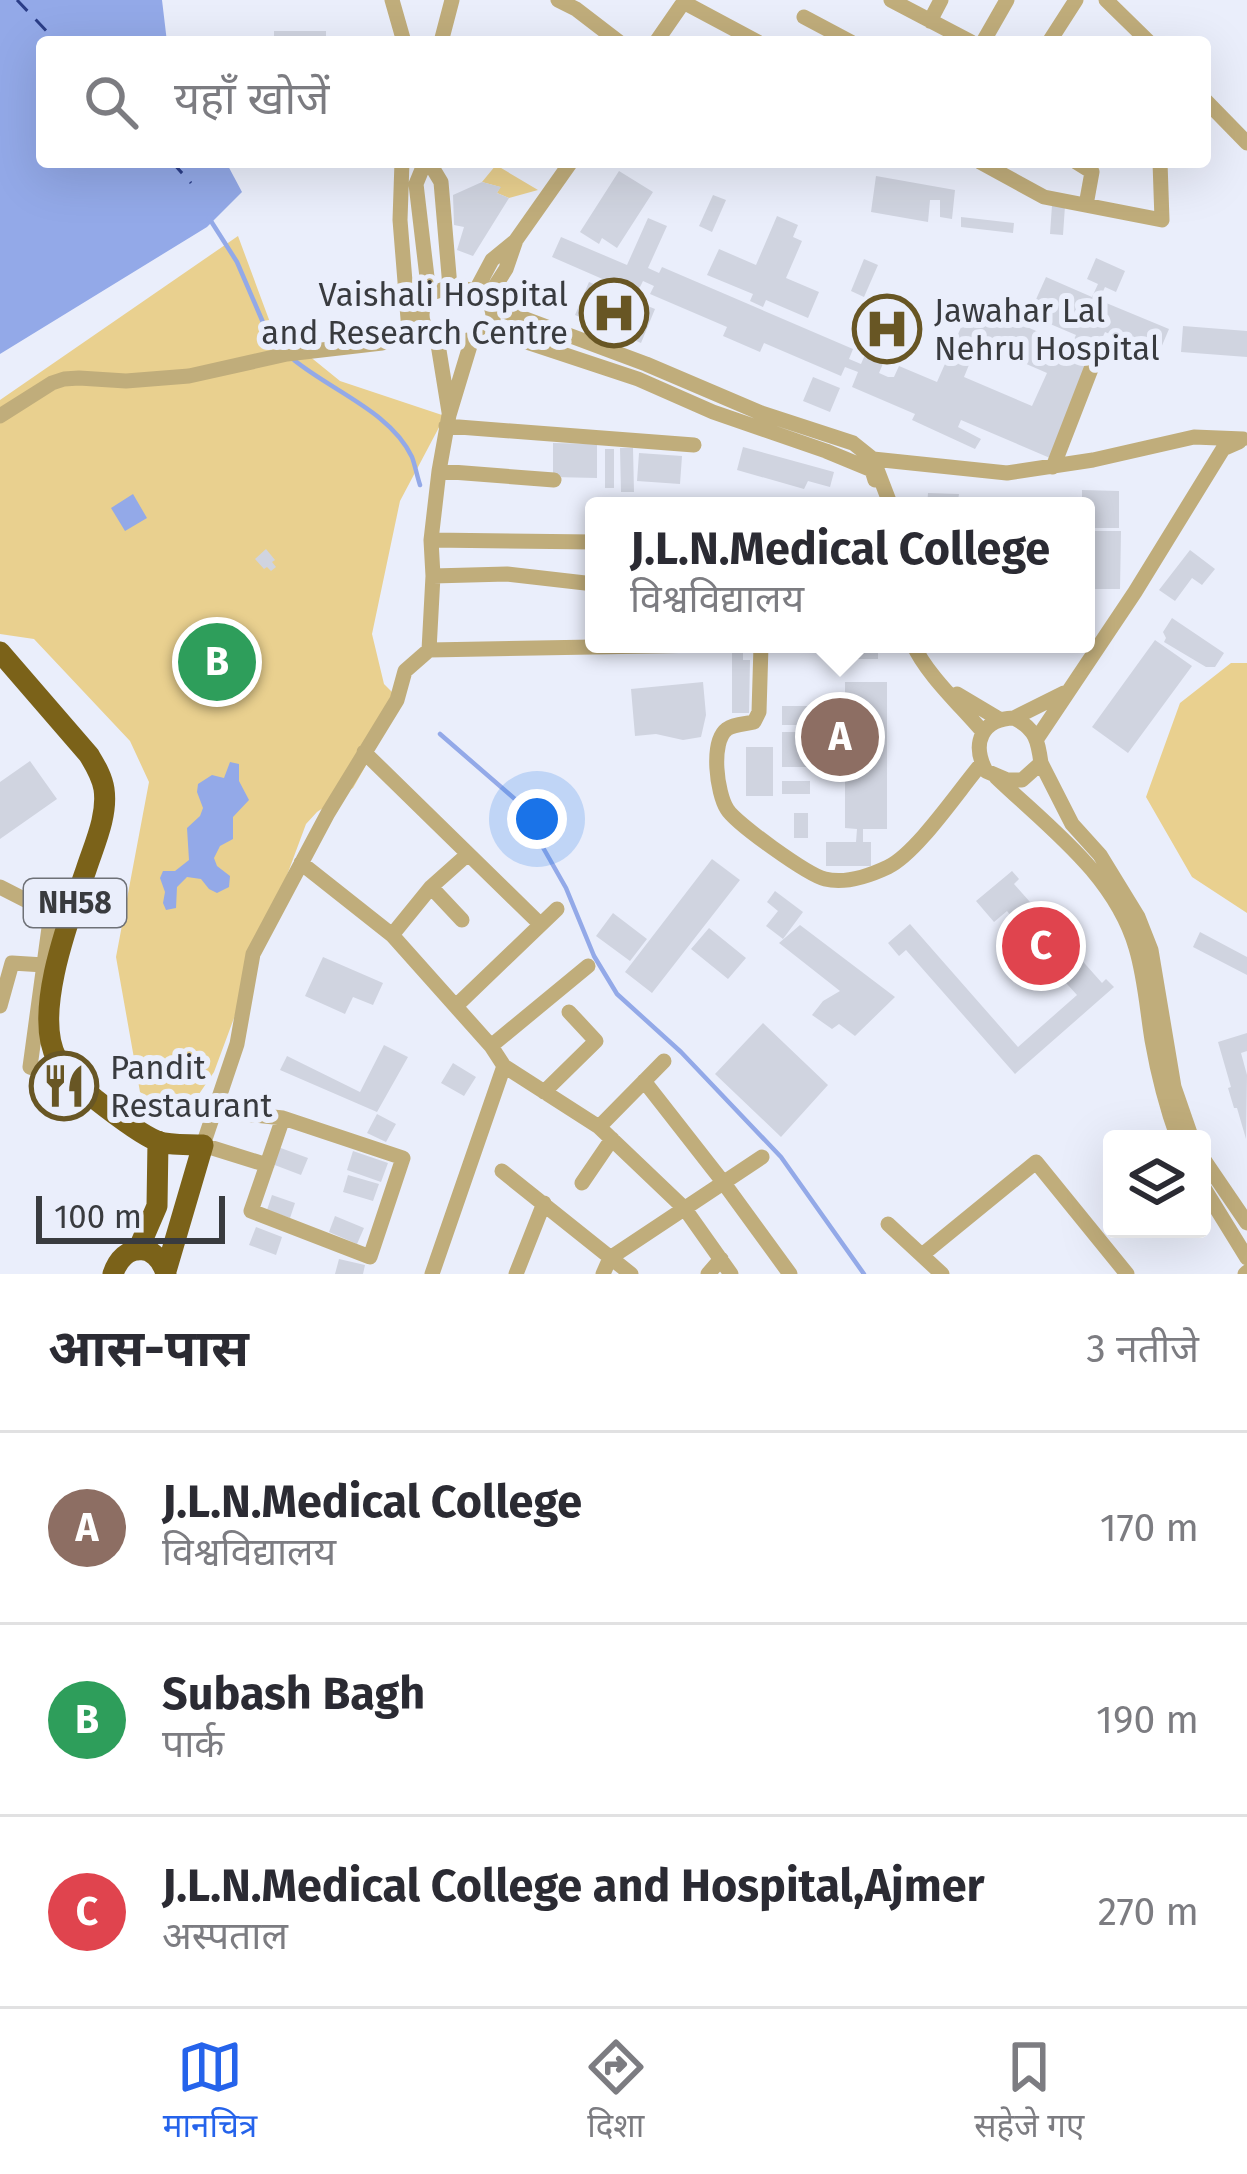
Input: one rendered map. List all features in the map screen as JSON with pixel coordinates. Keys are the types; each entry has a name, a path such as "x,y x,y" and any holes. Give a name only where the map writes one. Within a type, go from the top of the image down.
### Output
{"highway":[{"name":"NH58","path":"0,652 88,755 104,789 98,836 65,933 49,1016 56,1057 74,1081 158,1141 203,1145"},
{"path":"137,1250 158,1206 158,1141"},
{"path":"166,1272 203,1145"},
{"path":"113,1274 123,1255 137,1250 152,1253 166,1272"}],"street":[{"path":"392,0 402,36"},
{"path":"443,36 452,0"},
{"path":"558,0 611,36"},
{"path":"891,0 960,36"},
{"path":"931,21 941,0"},
{"path":"985,36 1006,0"},
{"path":"1053,36 1076,0"},
{"path":"1106,0 1142,36"},
{"path":"660,36 684,1 747,36"},
{"path":"804,17 840,36"},
{"path":"1211,106 1247,143"},
{"path":"402,168 400,220 417,328"},
{"path":"417,328 429,294 416,184 424,168"},
{"path":"431,168 441,182 450,286"},
{"path":"486,298 506,269 516,240 567,168"},
{"path":"991,168 1045,197 1162,220 1160,168"},
{"path":"1085,168 1093,173 1085,205"},
{"path":"429,294 450,286 486,298 642,372 872,470 883,497"},
{"path":"486,298 494,316 490,330"},
{"path":"0,416 64,380 189,376 287,354 382,343 417,328 448,341 472,339 490,330 642,372"},
{"path":"437,338 448,420"},
{"path":"429,650 431,540 439,471 448,420 472,339"},
{"path":"1053,467 1098,351"},
{"path":"448,420 694,445"},
{"path":"759,420 853,443 873,459 1007,472 1194,437 1245,439"},
{"path":"1095,650 1223,449 1245,439"},
{"path":"873,459 884,497"},
{"path":"439,471 554,480"},
{"path":"431,540 585,542"},
{"path":"507,574 509,541"},
{"path":"433,576 507,574 585,583"},
{"path":"267,1165 203,1145 237,1044 253,954 364,752 398,700 405,671 429,650 585,648"},
{"path":"763,653 759,712 754,722 734,726 722,735 717,785 728,813 807,873 843,880 893,866 982,764"},
{"path":"918,653 924,666 983,732"},
{"path":"1038,737 1093,653"},
{"path":"945,686 1025,723 1038,737 1041,763 1072,824 1100,856 1138,917 1151,950 1174,1087 1189,1130"},
{"path":"1066,692 983,732 978,753 986,771 1066,841 1109,894 1127,925 1136,946 1159,1076 1175,1130"},
{"path":"364,752 540,924"},
{"path":"996,777 1022,781 1041,763"},
{"path":"392,935 431,887 468,854"},
{"path":"301,863 392,935 504,1066 606,1133 685,1209 726,1267 708,1274"},
{"path":"0,887 51,914 30,1067 74,1081"},
{"path":"431,887 462,920"},
{"path":"456,1006 557,909"},
{"path":"0,1006 12,963 44,965"},
{"path":"491,1046 587,966"},
{"path":"544,1092 596,1041 568,1012"},
{"path":"582,1184 606,1133 664,1061"},
{"path":"433,1274 504,1066"},
{"path":"644,1081 790,1274"},
{"path":"216,1111 283,1118 403,1158 370,1257 251,1210 283,1118"},
{"path":"607,1266 762,1157"},
{"path":"922,1256 1036,1162 1127,1274"},
{"path":"1211,1170 1247,1223"},
{"path":"502,1171 544,1203 607,1266 632,1274"},
{"path":"1211,1200 1247,1258"},
{"path":"516,1274 544,1203"},
{"path":"888,1223 942,1274"}],"shaded area":[{"path":"494,168 501,168 538,190 509,198 497,193 500,187 482,182"},
{"path":"238,236 271,325 340,381 445,416 400,501 372,634 384,684 402,702 353,788 306,824 214,1072 182,1119 140,1092 116,957 149,782 130,741 34,639 0,634 0,400"},
{"path":"1231,663 1247,663 1247,913 1192,877 1146,797 1180,703"}],"water":[{"path":"0,0 162,0 166,36 36,36 36,168 229,168 242,192 207,227 0,354"},
{"path":"133,494 147,518 125,531 111,508"},
{"path":"230,762 239,764 239,781 249,800 233,817 233,839 220,846 214,858 230,876 229,887 217,893 201,879 187,877 177,887 176,908 166,910 160,878 163,871 175,871 189,860 187,828 203,808 198,784 212,775 224,778"}],"building":[{"path":"274,31 326,31 326,36 274,36"},
{"path":"619,171 653,192 617,248 580,232"},
{"path":"876,176 955,190 952,219 940,217 940,200 930,200 928,222 871,212"},
{"path":"482,182 501,187 497,193 509,198 473,256 457,250 464,227 454,225 453,195"},
{"path":"713,195 726,200 712,232 699,226"},
{"path":"1052,205 1065,206 1063,235 1050,234"},
{"path":"777,216 798,225 793,237 802,241 786,278 819,292 808,318 766,300 763,307 750,301 753,294 707,275 719,249 756,265"},
{"path":"961,217 1014,223 1013,233 961,227"},
{"path":"648,218 667,226 648,268 659,273 662,267 853,349 849,359 861,364 881,318 872,315 878,300 905,312 879,373 888,377 894,377 899,366 937,382 966,316 986,324 992,312 1071,346 1076,335 1029,315 1046,277 1092,297 1098,284 1087,279 1096,258 1125,271 1116,292 1105,287 1099,300 1169,329 1158,355 1105,332 1096,352 1080,345 1078,349 1094,356 1050,458 961,420 958,427 981,439 975,449 912,420 915,414 852,387 858,372 845,367 841,376 764,343 760,352 723,336 727,327 650,294 654,286 643,281 630,291 552,257 561,237 627,265","holes":["978,343 1047,373 1032,406 964,377"]},
{"path":"864,259 878,265 864,297 851,291"},
{"path":"589,282 655,309 641,343 575,315"},
{"path":"1183,326 1247,331 1247,357 1181,352"},
{"path":"813,377 840,388 830,412 803,401"},
{"path":"553,443 597,444 597,478 553,477"},
{"path":"743,447 834,472 830,487 808,481 804,489 737,470"},
{"path":"620,448 633,448 634,492 621,492"},
{"path":"605,449 614,449 614,488 605,488"},
{"path":"639,453 682,456 680,484 637,481"},
{"path":"1082,490 1119,491 1119,528 1095,528 1095,497 1082,497"},
{"path":"928,493 959,494 958,497 928,497"},
{"path":"1095,531 1121,531 1120,589 1095,589"},
{"path":"266,549 275,560 271,571 255,559"},
{"path":"1190,550 1215,569 1202,585 1192,578 1175,601 1159,590"},
{"path":"1172,618 1224,653 1215,667 1206,667 1164,642 1163,632"},
{"path":"1155,640 1192,666 1128,753 1092,727"},
{"path":"732,653 743,653 743,660 750,660 749,713 732,713"},
{"path":"846,653 878,653 878,659 846,659"},
{"path":"703,682 706,715 701,737 635,736 631,689"},
{"path":"845,682 887,682 887,829 863,829 863,842 871,842 871,866 826,866 826,842 856,842 857,829 845,828 845,756 839,756 839,767 782,767 782,732 839,732 839,746 845,746"},
{"path":"782,706 835,706 835,725 782,725"},
{"path":"746,747 773,747 773,796 746,796"},
{"path":"30,761 57,799 0,839 0,782"},
{"path":"782,781 810,781 810,794 782,794"},
{"path":"794,813 808,813 808,838 794,838"},
{"path":"712,859 740,880 652,993 625,972"},
{"path":"1012,871 1019,879 1014,884 1102,983 1106,979 1114,987 1015,1074 906,950 899,956 888,943 910,924 1018,1047 1077,995 1047,962 1032,975 1013,953 1030,938 1007,911 994,922 976,901"},
{"path":"775,891 803,912 783,939 766,926 778,911 767,902"},
{"path":"613,913 647,939 630,961 596,936"},
{"path":"800,925 895,997 855,1036 839,1024 832,1029 812,1015 840,991 779,943"},
{"path":"709,928 746,958 728,979 691,949"},
{"path":"1200,932 1247,957 1247,975 1193,947"},
{"path":"323,957 383,983 373,1005 353,997 345,1014 305,996"},
{"path":"763,1023 828,1085 781,1137 715,1074"},
{"path":"1247,1033 1247,1051 1241,1053 1247,1075 1246,1139 1218,1042"},
{"path":"384,1045 408,1057 377,1112 280,1070 287,1056 360,1092"},
{"path":"453,1063 476,1077 464,1096 441,1083"},
{"path":"377,1114 396,1124 386,1142 367,1133"},
{"path":"278,1147 308,1158 301,1175 272,1164"},
{"path":"353,1151 388,1163 381,1182 347,1170"},
{"path":"348,1175 379,1184 373,1201 343,1192"},
{"path":"272,1195 295,1203 290,1218 267,1210"},
{"path":"335,1216 364,1228 357,1244 329,1232"},
{"path":"256,1227 282,1237 276,1255 249,1245"},
{"path":"339,1259 365,1265 363,1274 335,1274"}],"waterway":[{"path":"209,218 281,349"},
{"path":"294,360 390,427 412,457 420,485"},
{"path":"440,734 516,800 566,888 594,956 617,994 681,1052 781,1157 864,1274"}],"ferry route":[{"path":"17,0 51,36"},
{"path":"177,168 191,183"}],"place":[{"name":"Vaishali Hospital and Research Centre","path":"614,313"},
{"name":"Jawahar Lal Nehru Hospital","path":"887,329"},
{"name":"Subash Bagh","path":"217,662"},
{"name":"J.L.N.Medical College","path":"840,737"},
{"name":"J.L.N.Medical College and Hospital,Ajmer","path":"1041,946"},
{"name":"Pandit Restaurant","path":"64,1086"}]}
